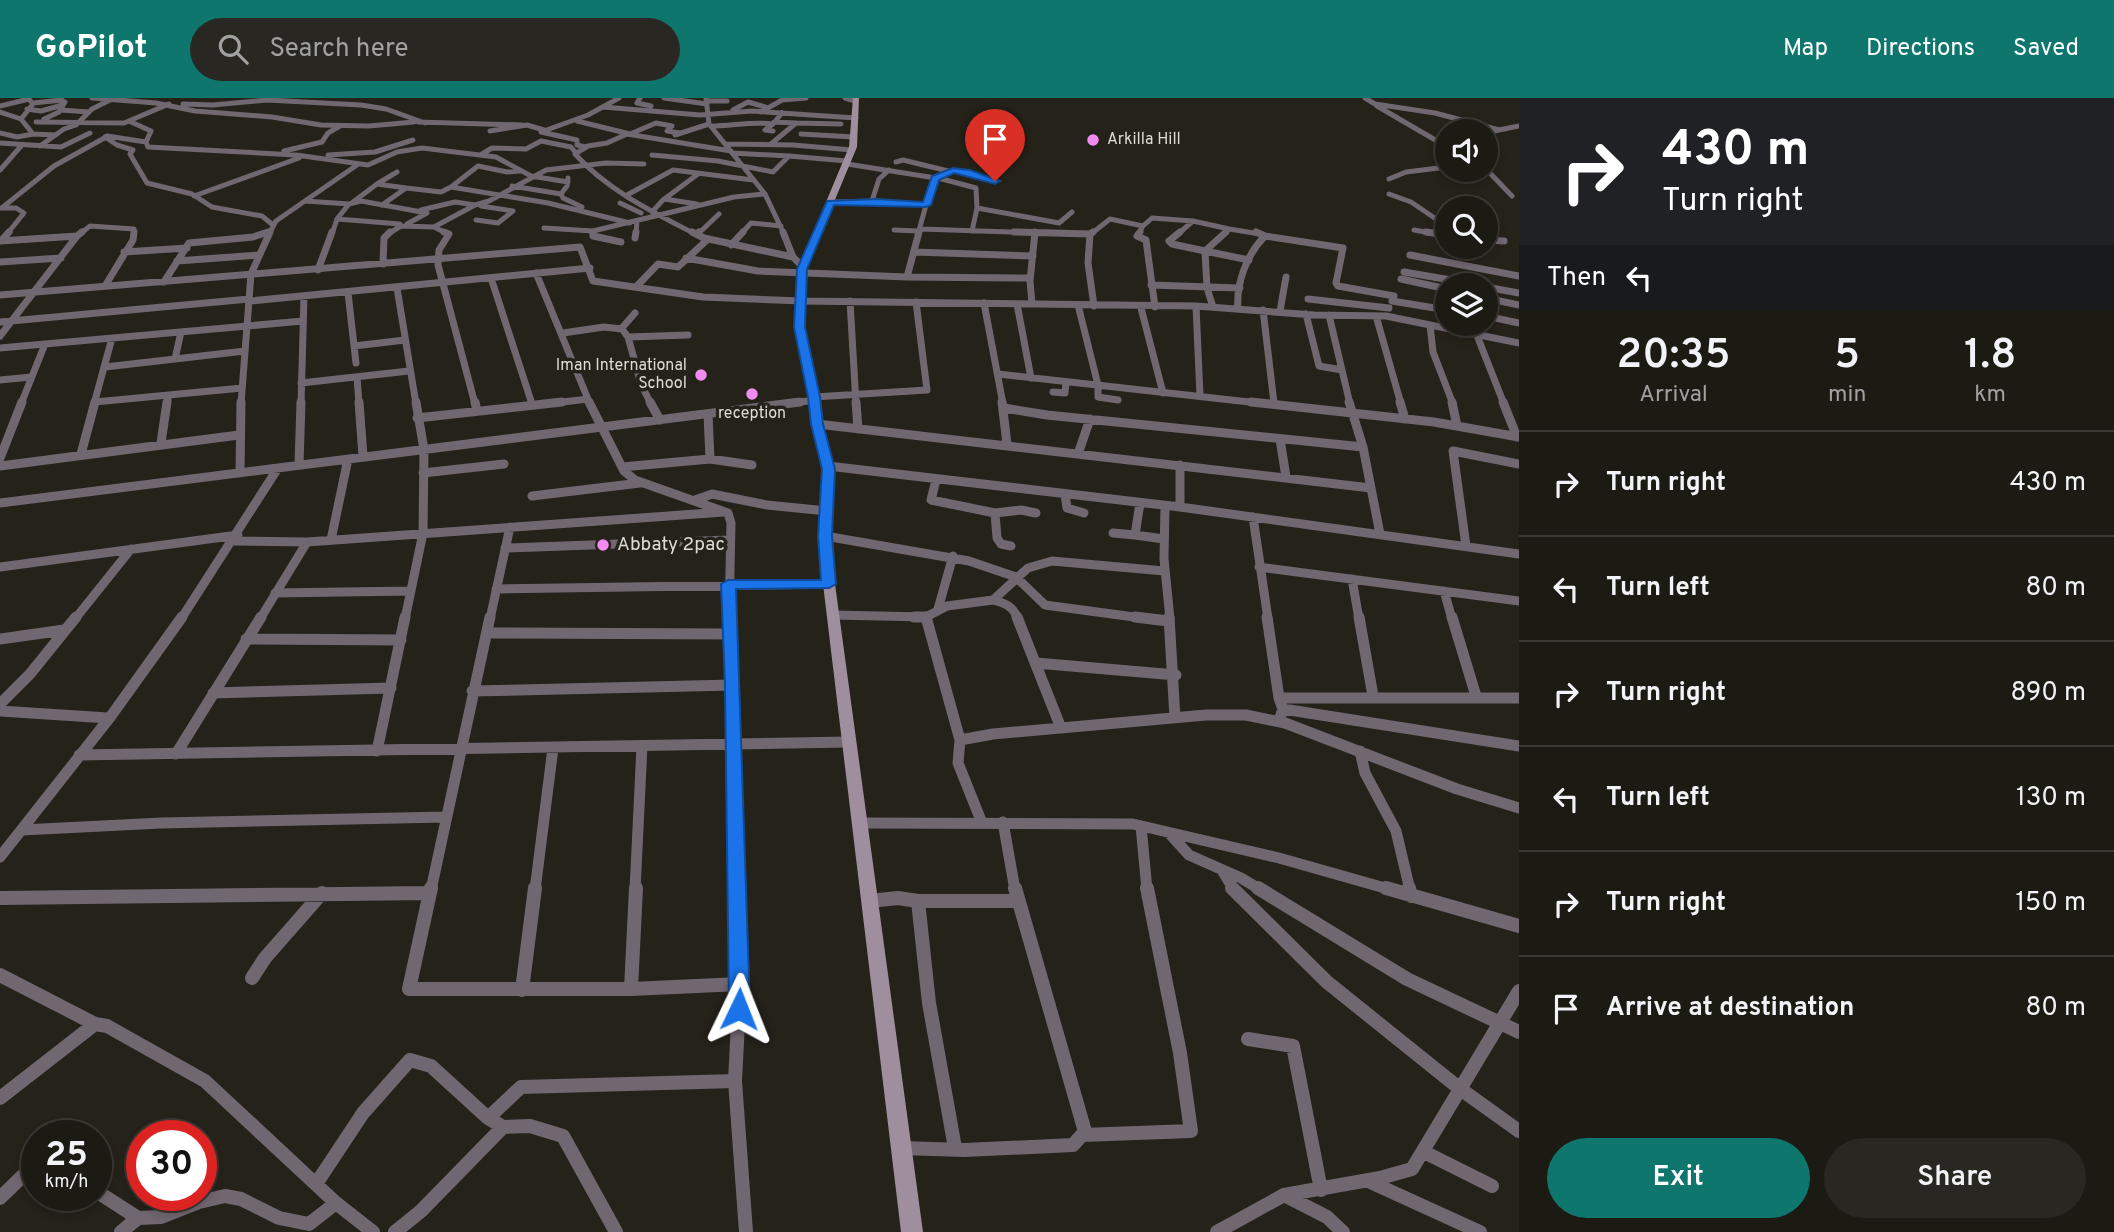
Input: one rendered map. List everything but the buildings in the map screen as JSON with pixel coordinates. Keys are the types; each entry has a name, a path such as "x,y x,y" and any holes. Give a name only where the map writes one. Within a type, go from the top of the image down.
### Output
{"street":[{"path":"1,108 6,98"},
{"path":"1,108 20,98"},
{"path":"36,122 55,115 68,98"},
{"path":"92,98 213,105 267,100 363,101 373,98"},
{"path":"27,123 130,121 182,98"},
{"path":"256,98 267,100"},
{"path":"619,98 542,131 534,139 570,147 581,164 655,214 708,239 799,266"},
{"path":"640,98 637,103 650,106"},
{"path":"664,98 706,103 727,101"},
{"path":"773,98 806,98"},
{"path":"1365,98 1394,118 1435,139"},
{"path":"706,103 746,113 764,110 786,99"},
{"path":"799,266 850,153 856,118 852,99"},
{"path":"1,108 30,100 89,112"},
{"path":"21,119 30,100"},
{"path":"40,146 79,122 89,112 112,100"},
{"path":"363,101 427,123"},
{"path":"666,112 688,102"},
{"path":"733,110 748,102 764,110 782,113 856,118"},
{"path":"706,103 709,120 765,194 799,266 802,301 800,327 815,398 817,424 828,466 825,536 829,584 912,1232"},
{"path":"170,104 225,115 342,125 393,123 390,126 401,127 414,122 506,123 577,140 604,151"},
{"path":"1375,104 1435,113 1499,130 1519,126"},
{"path":"27,109 41,111 61,105"},
{"path":"603,107 687,114 738,126 759,122 841,124"},
{"path":"1,108 27,123 33,134"},
{"path":"746,113 748,115 730,120 709,120 680,133 657,147 655,154 773,172 789,156"},
{"path":"773,131 765,130 782,113"},
{"path":"665,125 687,114"},
{"path":"571,120 630,134 732,152 789,156 850,153"},
{"path":"130,121 151,131 146,142"},
{"path":"194,196 242,177 311,157 375,152 415,135 429,126 427,123"},
{"path":"771,144 796,123"},
{"path":"576,153 587,145 630,134 650,124 672,126 667,131 680,133"},
{"path":"265,153 316,145 326,139 328,133 342,125"},
{"path":"489,131 522,125"},
{"path":"70,128 107,137 146,142"},
{"path":"0,133 17,137 33,134 55,135"},
{"path":"0,143 62,146 90,133"},
{"path":"801,134 889,170 976,188 977,208 972,231"},
{"path":"415,135 422,148"},
{"path":"107,137 132,153 147,183 194,196 212,207 261,216 272,228"},
{"path":"1,207 54,166 107,137"},
{"path":"146,142 148,147 153,149"},
{"path":"543,142 544,146 557,148"},
{"path":"481,155 492,148 526,149 543,142"},
{"path":"725,144 771,144 850,153"},
{"path":"316,145 356,163"},
{"path":"0,170 21,146"},
{"path":"132,153 153,149 196,148 371,164 397,152 422,148 504,159 531,176 568,182"},
{"path":"0,154 13,155"},
{"path":"681,172 700,159"},
{"path":"896,162 903,160 948,171 967,172 995,181"},
{"path":"434,227 500,196 512,186 548,169 620,161 644,164"},
{"path":"164,282 177,261 188,250 189,243 197,240 253,237 272,228 356,163"},
{"path":"377,184 441,192 478,166 507,172 521,171"},
{"path":"561,194 568,182 567,173 570,168"},
{"path":"1389,179 1406,172 1435,168"},
{"path":"872,201 879,179 889,170"},
{"path":"627,195 669,171 753,180"},
{"path":"906,277 935,178 948,171"},
{"path":"318,270 337,219 351,203 397,172"},
{"path":"544,228 593,231 638,220 655,214 664,199 698,174"},
{"path":"1496,182 1512,196"},
{"path":"512,186 561,194 563,198 589,213"},
{"path":"451,187 629,223"},
{"path":"382,205 406,188"},
{"path":"620,203 646,215 734,197 765,194"},
{"path":"1389,194 1414,201 1435,218"},
{"path":"664,199 703,205"},
{"path":"412,210 444,206 457,200 513,211 498,223 476,220"},
{"path":"305,201 382,205 427,214 404,224 384,238 383,264"},
{"path":"830,202 872,201 926,205"},
{"path":"1012,214 1023,205"},
{"path":"0,241 24,213 16,208 1,207"},
{"path":"977,208 1059,223 1072,212"},
{"path":"697,234 719,214"},
{"path":"1155,307 1146,240 1137,236 1152,218 1193,221 1343,248 1336,284 1392,302"},
{"path":"337,219 434,227 449,234 439,250 438,260 477,411"},
{"path":"894,230 1090,234 1110,219 1143,226"},
{"path":"635,238 638,220"},
{"path":"1193,221 1169,240 1172,244 1249,260"},
{"path":"731,245 751,223 781,226"},
{"path":"0,336 77,236 90,226 134,229 133,240 105,286"},
{"path":"240,473 239,435 251,274 272,228"},
{"path":"1205,251 1229,229"},
{"path":"1413,230 1435,233"},
{"path":"593,231 593,236 621,242"},
{"path":"1031,304 1030,278 1035,232"},
{"path":"1090,234 1088,262 1094,306"},
{"path":"0,241 77,236"},
{"path":"1238,309 1236,301 1249,260 1257,242 1265,236"},
{"path":"636,288 658,264 678,267 708,239"},
{"path":"1498,241 1504,241"},
{"path":"124,252 187,247"},
{"path":"0,295 580,247 593,281 597,283 703,297 802,301 1196,306 1376,316 1435,325"},
{"path":"1205,251 1207,286 1213,307"},
{"path":"914,252 1033,256"},
{"path":"1410,255 1519,276"},
{"path":"177,261 258,256"},
{"path":"0,262 61,258"},
{"path":"686,258 732,268 799,266 906,277 1030,278"},
{"path":"0,322 348,293 590,268"},
{"path":"536,273 588,399 622,467 635,480 726,512 731,523 728,584 740,984 735,1081 746,1232"},
{"path":"1435,280 1402,276 1435,286"},
{"path":"1280,311 1286,277"},
{"path":"491,278 532,404"},
{"path":"1151,285 1240,288"},
{"path":"377,751 423,533 424,450 397,288"},
{"path":"1498,289 1519,293"},
{"path":"348,293 356,363"},
{"path":"299,465 304,296"},
{"path":"1308,299 1392,302 1435,308"},
{"path":"850,301 858,429"},
{"path":"1498,301 1519,305"},
{"path":"0,503 604,428 855,392 927,390 916,302"},
{"path":"984,303 1004,408 1007,444"},
{"path":"1017,304 1031,378"},
{"path":"1078,306 1098,385 1098,397 1118,400"},
{"path":"1196,306 1200,396"},
{"path":"1142,307 1163,393"},
{"path":"1263,310 1273,403"},
{"path":"621,328 635,313"},
{"path":"1306,314 1319,366 1342,370"},
{"path":"1329,315 1352,413 1363,447 1380,534"},
{"path":"1376,316 1405,419"},
{"path":"1498,319 1519,323"},
{"path":"0,348 303,321"},
{"path":"1430,324 1433,352 1453,404 1457,426"},
{"path":"563,333 604,327 621,328 628,337 641,384 660,420"},
{"path":"176,359 181,332"},
{"path":"628,337 688,335"},
{"path":"1477,336 1518,437"},
{"path":"1489,336 1519,343"},
{"path":"81,454 112,338"},
{"path":"354,346 405,340"},
{"path":"0,458 45,344"},
{"path":"105,367 245,351"},
{"path":"302,383 409,372"},
{"path":"998,374 1273,403 1457,426 1518,437"},
{"path":"0,380 31,377"},
{"path":"357,377 363,456"},
{"path":"1053,392 1065,393 1066,382"},
{"path":"95,402 242,388"},
{"path":"161,443 163,418 169,395"},
{"path":"417,418 588,399"},
{"path":"1004,408 1363,447"},
{"path":"708,414 710,458"},
{"path":"1078,454 1090,419"},
{"path":"817,424 1371,488"},
{"path":"0,466 239,435"},
{"path":"1280,439 1286,477"},
{"path":"1466,546 1453,451 1518,467"},
{"path":"622,467 710,458 752,465"},
{"path":"331,540 348,459"},
{"path":"423,473 504,464"},
{"path":"1180,465 1180,507"},
{"path":"828,466 1180,507 1519,554"},
{"path":"0,857 108,718 236,538 278,468"},
{"path":"936,480 931,500 995,513 1021,510 1035,513"},
{"path":"532,496 643,482"},
{"path":"695,500 712,494 767,505 827,511"},
{"path":"1065,494 1067,508 1084,513"},
{"path":"1135,535 1140,503"},
{"path":"1165,506 1164,571 1176,675 1175,718"},
{"path":"0,567 236,538 307,542 726,512"},
{"path":"995,513 997,538 1001,544 1011,546"},
{"path":"1253,517 1281,703 1279,721"},
{"path":"510,527 409,989 631,989 740,984"},
{"path":"1112,533 1164,539"},
{"path":"825,536 953,556 1016,577 1045,605 1168,621"},
{"path":"505,548 729,540"},
{"path":"176,754 307,542"},
{"path":"0,704 30,674 131,549"},
{"path":"833,615 934,615 953,556"},
{"path":"993,600 1016,577 1040,563 1052,561 1164,571"},
{"path":"1259,567 1519,601"},
{"path":"1352,579 1373,696"},
{"path":"496,589 829,584"},
{"path":"275,593 411,591"},
{"path":"1444,591 1476,696"},
{"path":"938,609 993,600 1013,608 1061,728"},
{"path":"926,617 960,740 958,763 982,823"},
{"path":"0,639 64,630"},
{"path":"486,633 731,634"},
{"path":"246,639 401,640"},
{"path":"1036,663 1176,675"},
{"path":"472,691 733,685"},
{"path":"213,693 391,688"},
{"path":"1281,703 1373,696 1519,698"},
{"path":"1281,703 1519,747"},
{"path":"0,711 108,718"},
{"path":"960,740 993,734 1175,718 1246,715 1279,721 1457,789 1519,808"},
{"path":"79,755 848,742"},
{"path":"631,989 642,746"},
{"path":"522,990 552,748"},
{"path":"1360,751 1365,773 1396,831 1412,896"},
{"path":"22,830 160,822 446,817"},
{"path":"858,823 1003,822 1141,826 1279,858 1519,926"},
{"path":"1003,822 1018,901 1086,1135"},
{"path":"901,1148 1073,1145 1082,1135 1191,1131 1178,1042 1146,883 1141,826"},
{"path":"1170,833 1189,855 1241,878 1407,979 1519,1032"},
{"path":"1223,872 1232,888 1327,982 1459,1088 1519,1131"},
{"path":"253,978 265,958 322,893"},
{"path":"0,898 429,893"},
{"path":"869,901 886,901 891,897 901,896 918,901 1018,901"},
{"path":"918,901 929,1003 955,1148"},
{"path":"0,975 95,1024 107,1026 205,1081 336,1203 373,1232"},
{"path":"1217,1232 1284,1195 1321,1190 1412,1169 1519,991"},
{"path":"0,1098 95,1024"},
{"path":"1248,1039 1293,1046 1321,1190"},
{"path":"316,1184 363,1113 410,1060 431,1066 488,1118 503,1127 530,1126 563,1136 616,1232"},
{"path":"488,1118 521,1087 735,1081"},
{"path":"395,1232 421,1211 503,1127"},
{"path":"1424,1152 1492,1186"},
{"path":"0,1198 21,1175"},
{"path":"1367,1180 1480,1232"},
{"path":"1284,1195 1327,1217 1343,1232"},
{"path":"112,1201 138,1218 161,1217 172,1210 206,1199 237,1197 263,1212 309,1224 336,1203"},
{"path":"121,1232 138,1218"}],"place":[{"name":"Arkilla Hill","path":"1093,140"},
{"name":"Iman International School","path":"701,375"},
{"name":"reception","path":"752,394"},
{"name":"Abbaty 2pac","path":"603,545"}],"route":[{"path":"739,1009 733,685 728,584 829,584 825,536 829,469 817,424 800,327 802,269 830,202 877,201 926,205 935,178 953,170 995,181"}]}
